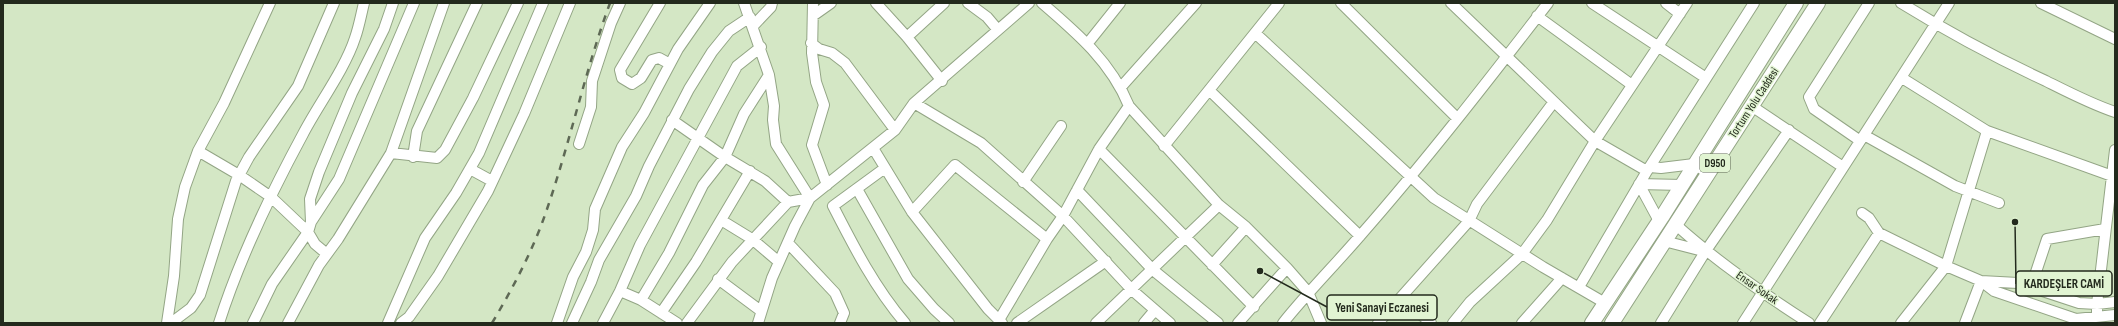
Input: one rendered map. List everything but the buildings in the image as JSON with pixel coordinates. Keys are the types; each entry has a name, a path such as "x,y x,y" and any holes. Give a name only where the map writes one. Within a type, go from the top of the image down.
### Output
{"highway":[{"name":"Tortum Yolu Caddesi","path":"1592,323 1682,185 1796,3"},
{"name":"Tortum Yolu Caddesi","path":"1612,323 1708,173 1753,107 1818,3"}],"street":[{"path":"167,323 174,276 178,219 185,187 198,152 224,103 270,3"},
{"path":"171,323 191,308 200,295 239,175 249,157 298,86 334,3"},
{"path":"219,323 232,281 271,197 305,129 343,65 355,39 364,3"},
{"path":"327,254 315,244 310,227 310,199 319,172 393,3"},
{"path":"253,323 272,284 310,227 339,179 414,3"},
{"path":"288,323 319,265 338,239 391,153 444,3"},
{"path":"413,157 417,131 477,3"},
{"path":"391,153 413,157 437,158 445,150 473,98 518,3"},
{"path":"388,323 425,238 456,193 479,153 543,3"},
{"path":"401,323 409,318 438,276 492,181 524,114 570,3"},
{"path":"579,144 591,107 592,80 611,23 620,3"},
{"path":"660,3 620,70 622,78 632,84 641,78 652,60 659,58 670,64"},
{"path":"557,323 573,277 586,252 593,230 595,209 610,172 622,147 644,113 678,49 710,3"},
{"path":"744,3 761,47 769,75 774,106 772,120 776,144 810,198"},
{"path":"572,323 600,260 636,196 672,120 712,52 729,31 751,22 770,7 772,3"},
{"path":"813,3 814,15 811,43 816,82 824,105 812,145 827,184"},
{"path":"814,15 831,3"},
{"path":"876,3 907,37 942,81"},
{"path":"907,37 944,3"},
{"path":"968,3 987,17 998,30"},
{"path":"758,323 779,262 810,198 895,130 914,103 942,81 961,61 1029,3"},
{"path":"1042,3 1088,43 1121,87 1129,106 1164,146 1219,205 1246,227 1287,268 1308,292 1321,323"},
{"path":"1088,43 1120,3"},
{"path":"1121,87 1196,3"},
{"path":"1164,146 1279,3"},
{"path":"1341,3 1457,118"},
{"path":"1451,3 1594,141 1648,169 1694,164 1708,173"},
{"path":"1283,323 1308,292 1360,236 1457,118 1548,3"},
{"path":"1592,3 1706,78"},
{"path":"1666,3 1680,14"},
{"path":"1453,323 1470,302 1522,254 1547,220 1594,141 1687,3"},
{"path":"1579,288 1648,169 1754,3"},
{"path":"1869,3 1809,97 1814,109 1862,138 1955,186 1999,203"},
{"path":"1901,3 1936,24 2016,67 2098,106 2115,112"},
{"path":"1743,323 1949,3"},
{"path":"2041,3 2115,39"},
{"path":"1538,16 1632,85"},
{"path":"1255,33 1347,116 1434,198 1522,254 1605,303"},
{"path":"811,43 819,49 832,53 845,63 895,130"},
{"path":"603,323 620,291 640,245 738,66 761,47"},
{"path":"641,300 669,253 703,185 725,157 744,114 769,75"},
{"path":"1902,78 1987,131 2113,177"},
{"path":"1209,90 1360,236"},
{"path":"914,103 981,143 1022,182 1063,216 1132,290 1170,323"},
{"path":"1378,323 1469,221 1477,204 1553,103"},
{"path":"873,148 912,212 988,309 1000,322 1063,216 1099,149 1129,106"},
{"path":"1753,107 1843,167"},
{"path":"672,120 725,157 765,181 788,202"},
{"path":"1022,182 1061,126"},
{"path":"1661,323 1705,252 1789,130"},
{"path":"1901,323 1946,266 1987,131"},
{"path":"1099,149 1186,237 1212,266 1254,307"},
{"path":"2097,320 2097,304 2115,150"},
{"path":"198,152 239,175 310,227"},
{"path":"912,212 955,164 1048,239"},
{"path":"885,168 833,206 856,252 887,301 896,319 906,323"},
{"path":"470,169 492,181"},
{"path":"661,313 696,262 750,171"},
{"path":"1639,184 1682,185"},
{"path":"1639,184 1659,221"},
{"path":"857,189 908,279 934,309 949,323"},
{"path":"1077,190 1153,270 1218,323"},
{"path":"687,323 718,279 752,239 788,202 810,198"},
{"path":"1096,323 1153,270 1219,205"},
{"path":"1862,213 1869,218 1879,233 1946,266 1981,281 1994,290 2076,319 2097,320 2115,315"},
{"path":"720,220 752,239 779,262"},
{"path":"1675,224 1705,252"},
{"path":"1212,266 1246,227"},
{"path":"2031,287 2047,240 2065,235 2106,229"},
{"path":"1820,323 1879,233"},
{"path":"1664,241 1705,252"},
{"path":"788,242 835,293 844,313 840,323"},
{"name":"Ensar Sokak","path":"1705,252 1809,323"},
{"path":"1017,323 1106,262"},
{"path":"1238,323 1254,307 1287,268"},
{"path":"1522,323 1562,278"},
{"path":"718,279 761,311"},
{"path":"1981,281 2018,282 2079,303 2097,304 2115,302"},
{"path":"1965,323 1981,281"},
{"path":"620,291 641,300 677,323"},
{"path":"1401,298 1431,323"},
{"path":"1144,323 1155,310"}],"railway":[{"path":"492,323 522,269 541,226 555,186 593,55 610,3"}],"place":[{"name":"KARDEŞLER CAMİ","path":"2015,222"},
{"name":"Yeni Sanayi Eczanesi","path":"1260,271"}]}
